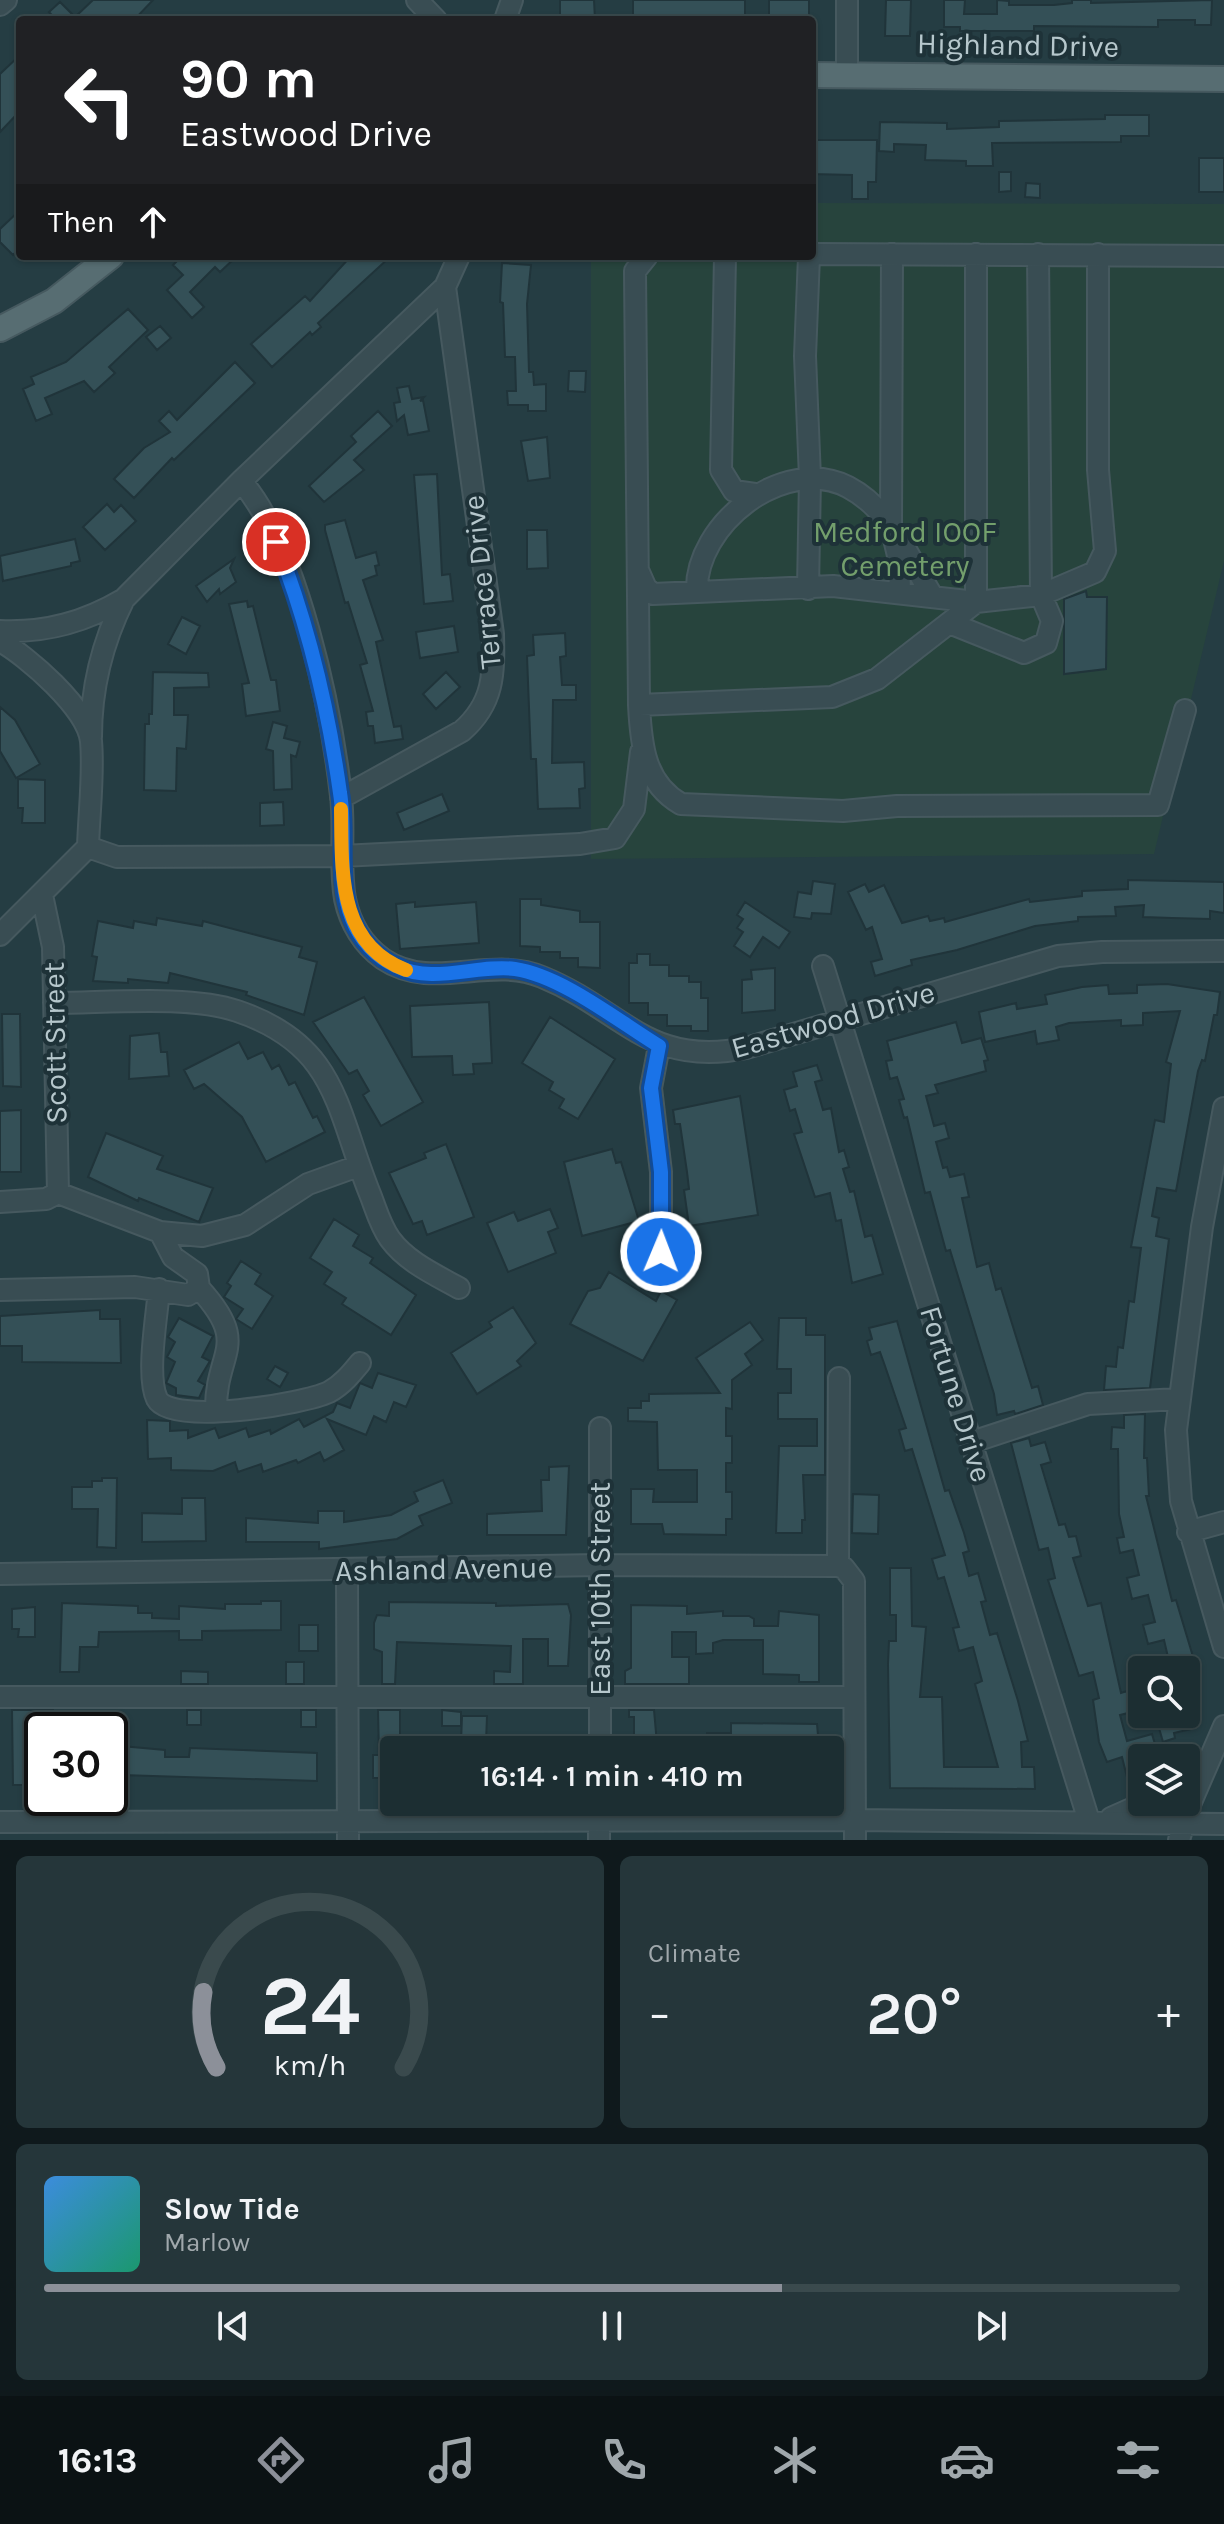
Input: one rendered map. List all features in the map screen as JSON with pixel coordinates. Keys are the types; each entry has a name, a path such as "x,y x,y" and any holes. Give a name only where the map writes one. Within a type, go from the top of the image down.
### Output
{"main road":[{"name":"Highland Drive","path":"816,75 1224,79"},
{"path":"0,329 54,301 106,260"}],"street":[{"path":"0,5 6,0"},
{"path":"417,0 432,16"},
{"path":"847,0 847,75"},
{"path":"892,254 891,526 899,560 900,593"},
{"path":"639,705 832,697 877,679 952,624 976,602 976,254"},
{"path":"952,624 1024,653 1046,643 1052,621 1041,595 1038,254"},
{"path":"638,570 646,588 653,594 833,586 976,602 1041,595 1095,572 1105,551 1098,470 1098,254"},
{"path":"816,255 1224,256"},
{"path":"0,631 61,626 93,617 124,599 241,481 445,287 457,260"},
{"path":"88,847 117,857 342,856 580,844 615,838 634,809 641,752 635,271 644,260"},
{"path":"697,592 696,573 718,529 723,500 725,260"},
{"path":"808,589 810,478 805,356 810,260"},
{"name":"Terrace Drive","path":"341,798 462,731 479,717 493,687 493,634 445,287"},
{"path":"721,470 734,491 755,494 810,478 847,486 879,509 933,597"},
{"name":"Eastwood Drive","path":"241,481 269,524 300,607 325,706 341,798 345,898 351,918 359,935 382,958 413,973 433,975 500,968 541,976 659,1046 696,1054 729,1052 1058,956 1102,952 1224,951"},
{"path":"718,529 755,494"},
{"path":"0,935 88,847 91,703 108,633 124,599"},
{"path":"0,641 21,653 71,704 91,737"},
{"path":"641,752 663,794 681,804 843,811 897,806 1158,805 1185,710"},
{"name":"Scott Street","path":"42,895 53,947 58,1193"},
{"name":"Fortune Drive","path":"823,966 972,1442 1097,1821"},
{"path":"54,1003 207,1004 237,1010 274,1027 303,1048 329,1078 350,1131 358,1166 388,1237 405,1256 459,1288"},
{"path":"659,1046 651,1088 661,1172 661,1252"},
{"path":"1224,1108 1206,1200 1178,1399 1176,1464 1188,1532 1224,1647"},
{"path":"0,1202 46,1199 58,1193 160,1232 189,1236 231,1230 265,1214 308,1184 358,1166"},
{"path":"160,1232 173,1257 197,1274 199,1288 221,1313 230,1338 216,1411"},
{"path":"0,1290 159,1289 183,1297 199,1288"},
{"path":"159,1289 153,1378 158,1401 165,1408 180,1412 216,1411 316,1396 346,1380 360,1363"},
{"path":"839,1378 838,1566 844,1568 854,1581 855,1830"},
{"path":"972,1442 1088,1404 1178,1399"},
{"name":"East 10th Street","path":"600,1428 600,1736"},
{"path":"1188,1532 1224,1522"},
{"name":"Ashland Avenue","path":"0,1574 600,1565 838,1566"},
{"path":"347,1571 348,1830"},
{"path":"0,1697 854,1697"},
{"path":"1181,1831 1222,1731"},
{"path":"1200,1758 1222,1731"},
{"path":"1097,1821 1128,1809"},
{"path":"0,1822 348,1830 599,1821 855,1830 1097,1821 1181,1831 1224,1824"}],"green space":[{"name":"Medford IOOF Cemetery","path":"816,203 1224,204 1224,561 1154,854 591,859 591,260 816,260"}],"building":[{"path":"93,0 153,0 138,16 76,16"},
{"path":"560,0 594,0 595,16 560,16"},
{"path":"633,0 745,0 745,16 633,16"},
{"path":"769,0 809,0 809,16 769,15"},
{"path":"886,0 911,0 910,36 885,36"},
{"path":"944,0 965,0 964,14 997,14 997,0 1009,1 1009,5 1054,5 1072,3 1072,0 1091,0 1091,3 1212,0 1211,25 1195,25 1195,20 1158,20 1158,27 1034,26 1034,31 960,31 960,27 944,27"},
{"path":"60,2 74,16 52,16 49,12"},
{"path":"16,59 16,115 0,132 0,74"},
{"path":"1105,115 1149,115 1149,136 1121,136 1121,142 992,143 993,166 966,166 966,161 925,160 926,145 894,144 894,152 879,151 880,122 947,123 947,129 999,127 999,121 1105,119"},
{"path":"816,140 877,140 876,182 868,182 868,199 852,199 852,175 816,174"},
{"path":"1199,158 1224,158 1224,192 1199,192"},
{"path":"999,172 1011,172 1011,191 999,192"},
{"path":"1026,183 1040,184 1040,198 1025,197"},
{"path":"16,214 16,252 13,255 0,242 0,229"},
{"path":"178,260 233,260 220,272 215,267 190,292 204,307 192,318 167,290 183,275 173,265"},
{"path":"347,260 387,260 318,323 321,327 312,335 310,332 272,367 251,344 305,296 310,301"},
{"path":"502,263 531,265 527,304 529,372 533,372 534,385 546,384 546,411 528,411 528,405 508,405 507,391 516,391 515,357 505,357 503,303 500,302"},
{"path":"128,309 148,330 109,367 115,373 94,392 84,381 45,398 52,414 36,421 23,389 34,384 31,377 66,362"},
{"path":"160,326 171,338 157,350 146,337"},
{"path":"235,362 255,383 174,460 172,458 134,498 114,479 144,448 170,432 159,421 169,411 177,420"},
{"path":"569,371 586,371 585,392 568,391"},
{"path":"409,386 412,399 424,397 420,401 423,400 429,431 408,435 404,415 397,421 394,403 400,402 397,388"},
{"path":"378,411 392,426 354,460 364,470 324,502 309,486 356,442 351,436"},
{"path":"547,437 550,478 528,481 521,441"},
{"path":"437,474 442,575 450,574 453,601 424,604 414,475"},
{"path":"107,504 114,512 121,505 136,521 105,550 83,527"},
{"path":"345,520 356,558 376,552 379,565 375,566 377,575 363,580 383,640 376,642 394,727 401,726 403,739 375,743 373,726 368,726 366,712 373,711 360,665 367,663 348,602 345,603 325,530 325,525"},
{"path":"527,530 547,530 548,568 527,569"},
{"path":"75,539 80,561 71,563 71,566 3,581 0,556"},
{"path":"234,559 230,568 236,582 220,594 219,589 207,602 196,586"},
{"path":"1086,591 1087,597 1107,597 1106,669 1064,674 1064,599"},
{"path":"247,601 248,607 253,606 271,680 276,680 280,711 246,716 242,684 249,683 229,604"},
{"path":"182,617 200,626 186,654 168,644"},
{"path":"454,626 458,652 420,658 416,632"},
{"path":"565,633 566,656 560,657 562,685 576,685 576,700 553,700 552,763 584,762 585,788 579,789 580,808 538,809 536,759 531,759 527,656 534,655 533,635"},
{"path":"153,672 208,673 209,687 174,688 174,715 188,715 186,749 177,748 176,791 144,790 145,724 149,724 149,714 152,714"},
{"path":"446,672 460,687 436,709 423,694"},
{"path":"0,707 15,720 40,764 16,778 0,751"},
{"path":"273,722 287,726 284,738 300,742 296,757 291,755 292,789 274,790 273,751 266,749"},
{"path":"18,779 45,780 45,823 22,823 23,808 18,808"},
{"path":"442,794 449,811 404,830 397,813"},
{"path":"283,802 284,825 260,826 260,803"},
{"path":"1128,880 1224,882 1224,913 1210,911 1210,919 1143,917 1144,905 1115,907 1116,916 1078,917 1078,921 1035,926 957,950 911,960 912,965 875,976 871,962 882,959 872,927 866,930 848,892 865,884 869,892 884,885 902,923 928,916 930,921 944,918 945,922 1029,899 1030,902 1082,896 1082,891 1128,889"},
{"path":"813,881 835,884 831,914 812,913 811,919 794,917 798,892 811,894"},
{"path":"520,899 541,899 541,905 580,911 580,922 600,922 600,968 578,967 578,958 560,958 560,952 540,952 540,947 520,946"},
{"path":"415,902 415,907 476,902 479,943 400,949 396,904"},
{"path":"745,902 790,932 779,948 763,937 750,957 734,946 743,932 737,928 743,919 737,915"},
{"path":"157,918 202,926 203,921 302,947 299,957 317,962 304,1015 246,995 247,992 170,973 168,983 128,979 128,983 93,981 97,957 92,956 98,921 133,928 134,921 156,925"},
{"path":"637,954 650,954 650,965 669,965 669,976 689,976 689,982 701,982 701,998 708,998 708,1031 691,1031 691,1026 667,1026 667,1015 648,1015 648,1003 629,1003 629,963 637,963"},
{"path":"775,968 775,1010 742,1013 742,980 752,979 751,970"},
{"path":"1167,984 1220,992 1217,1015 1214,1015 1205,1061 1202,1060 1198,1071 1176,1191 1157,1188 1152,1216 1159,1218 1156,1236 1169,1239 1150,1388 1104,1390 1106,1366 1116,1367 1118,1347 1123,1348 1129,1301 1134,1302 1141,1248 1131,1247 1155,1120 1164,1122 1171,1064 1166,1062 1180,1011 1143,1013 1143,1025 1121,1026 1121,1020 1069,1023 1056,1027 1059,1040 1037,1044 1035,1031 985,1042 979,1012 1016,1003 1017,1009 1047,1004 1045,995 1082,987 1108,985 1109,994 1137,993 1137,985"},
{"path":"364,997 423,1102 381,1126 363,1095 369,1091 357,1070 349,1074 313,1022"},
{"path":"489,1002 492,1063 473,1064 474,1074 453,1075 452,1056 412,1057 410,1006"},
{"path":"2,1014 20,1014 21,1087 3,1086"},
{"path":"550,1017 615,1059 578,1119 559,1108 564,1099 549,1090 553,1082 522,1063"},
{"path":"956,1022 962,1043 981,1038 988,1060 984,1061 986,1071 935,1085 938,1093 926,1096 934,1126 945,1123 949,1138 936,1142 943,1168 947,1167 950,1177 964,1174 969,1197 962,1198 977,1267 989,1263 996,1290 1001,1288 1032,1388 1038,1386 1043,1405 1015,1414 1014,1411 997,1415 994,1394 950,1250 946,1251 930,1192 925,1193 907,1117 904,1118 899,1100 904,1099 897,1077 890,1079 886,1061 892,1060 887,1041"},
{"path":"159,1033 161,1052 167,1052 169,1076 129,1079 130,1036"},
{"path":"239,1042 248,1059 263,1052 272,1069 279,1065 289,1085 295,1082 313,1118 317,1116 325,1132 266,1162 242,1117 204,1084 194,1089 184,1070"},
{"path":"817,1065 822,1080 815,1082 823,1110 831,1108 839,1152 844,1150 849,1167 843,1169 850,1192 854,1191 865,1237 872,1235 883,1274 852,1283 841,1220 836,1221 830,1193 815,1197 794,1134 802,1132 795,1109 790,1111 784,1090 797,1086 793,1072"},
{"path":"740,1096 758,1215 689,1226 684,1190 689,1189 687,1172 680,1124 675,1124 673,1110"},
{"path":"21,1110 21,1172 0,1172 0,1111"},
{"path":"106,1133 163,1156 157,1169 213,1188 199,1222 139,1198 138,1201 88,1177"},
{"path":"446,1144 474,1217 427,1235 422,1221 413,1224 389,1173 426,1158 424,1153"},
{"path":"612,1149 616,1163 621,1162 639,1221 582,1236 564,1162"},
{"path":"550,1209 558,1228 548,1232 556,1253 508,1272 487,1223 514,1212 518,1221"},
{"path":"334,1219 359,1235 353,1246 373,1258 370,1263 416,1295 391,1335 342,1304 346,1298 324,1284 332,1272 310,1258"},
{"path":"241,1261 261,1274 255,1284 273,1296 252,1329 236,1319 243,1309 224,1297 231,1286 227,1283"},
{"path":"609,1272 656,1301 661,1291 677,1300 643,1361 570,1324 588,1291 600,1288"},
{"path":"513,1307 536,1343 517,1361 521,1366 477,1394 451,1353 492,1327 489,1322"},
{"path":"100,1310 100,1319 120,1319 121,1363 22,1362 22,1346 0,1346 0,1316"},
{"path":"179,1318 213,1336 202,1357 210,1361 198,1381 205,1385 199,1398 176,1395 176,1388 166,1383 175,1362 167,1357 175,1342 168,1337"},
{"path":"779,1318 806,1318 806,1335 825,1335 825,1475 803,1475 805,1520 802,1520 802,1533 776,1533 779,1446 817,1446 817,1419 778,1419 778,1393 791,1393 791,1369 777,1369"},
{"path":"897,1321 945,1491 949,1490 964,1533 969,1551 963,1553 969,1576 978,1573 986,1601 981,1602 990,1635 997,1633 1018,1701 1028,1741 1021,1742 1022,1767 1034,1767 1035,1789 890,1788 888,1664 889,1641 896,1641 896,1615 890,1615 890,1568 911,1568 912,1626 926,1627 920,1697 942,1697 944,1767 998,1767 975,1684 982,1681 973,1647 959,1651 953,1628 959,1627 944,1577 938,1579 932,1559 945,1555 912,1449 905,1451 899,1430 906,1428 880,1352 871,1355 867,1341 872,1339 869,1328"},
{"path":"750,1322 763,1340 745,1354 752,1365 732,1380 732,1409 726,1408 726,1436 732,1436 732,1463 726,1463 726,1492 732,1492 732,1519 726,1519 726,1535 664,1534 662,1524 631,1524 631,1489 654,1489 653,1502 697,1502 697,1470 658,1470 657,1422 628,1421 628,1408 641,1408 641,1401 649,1401 649,1394 720,1393 696,1358"},
{"path":"275,1366 288,1373 280,1387 267,1379"},
{"path":"378,1373 416,1385 406,1407 394,1402 386,1422 374,1416 366,1435 327,1419 344,1450 324,1461 320,1452 298,1463 296,1460 263,1472 261,1464 238,1472 235,1462 213,1471 171,1470 171,1458 148,1459 147,1420 170,1421 170,1431 188,1430 188,1438 215,1428 219,1438 246,1428 249,1437 270,1430 271,1434 299,1419 304,1427 333,1412 337,1403 350,1408 360,1383 372,1388"},
{"path":"1145,1414 1144,1458 1147,1458 1149,1496 1146,1496 1172,1601 1176,1600 1193,1656 1168,1656 1164,1640 1148,1644 1143,1625 1155,1622 1148,1595 1132,1599 1127,1578 1139,1575 1133,1550 1120,1553 1117,1538 1124,1537 1119,1514 1118,1449 1111,1449 1112,1427 1124,1428 1124,1415"},
{"path":"1029,1438 1031,1446 1045,1442 1051,1462 1041,1465 1059,1525 1065,1524 1069,1537 1076,1536 1081,1556 1073,1558 1088,1606 1101,1603 1121,1693 1127,1691 1128,1713 1120,1715 1127,1741 1152,1734 1155,1744 1128,1744 1128,1777 1122,1757 1107,1762 1099,1742 1093,1700 1099,1698 1093,1672 1079,1676 1048,1580 1055,1578 1048,1548 1039,1550 1011,1443"},
{"path":"569,1466 566,1535 487,1535 487,1514 542,1511 541,1480 549,1480 549,1467"},
{"path":"102,1478 117,1478 116,1548 97,1547 98,1509 72,1509 72,1487 92,1487 92,1481 102,1481"},
{"path":"443,1480 452,1503 419,1516 423,1525 397,1539 319,1549 319,1542 246,1542 246,1518 318,1523 318,1511 344,1511 344,1522 391,1515 418,1501 414,1492"},
{"path":"853,1494 879,1495 878,1534 852,1533"},
{"path":"182,1498 205,1498 206,1541 142,1542 142,1513 182,1514"},
{"path":"261,1601 281,1601 281,1630 202,1631 202,1640 179,1640 179,1631 99,1632 98,1647 80,1647 79,1672 60,1672 62,1603 138,1606 138,1613 152,1613 152,1618 179,1619 179,1606 225,1609 225,1604 261,1604"},
{"path":"389,1602 496,1603 496,1606 568,1604 571,1615 568,1666 548,1666 548,1639 523,1639 523,1684 494,1684 494,1671 510,1672 511,1646 397,1642 395,1684 382,1684 382,1652 374,1649 374,1623 377,1615 389,1616"},
{"path":"631,1605 687,1606 687,1614 723,1611 723,1616 749,1616 754,1619 754,1626 778,1626 779,1611 819,1615 819,1682 799,1682 799,1675 763,1674 763,1640 723,1640 713,1643 713,1653 696,1654 696,1632 672,1632 672,1657 689,1657 689,1684 625,1684 625,1671 631,1668"},
{"path":"35,1607 35,1637 18,1637 19,1629 12,1629 12,1609"},
{"path":"299,1625 318,1625 318,1651 299,1651"},
{"path":"286,1662 304,1662 304,1684 286,1684"},
{"path":"181,1671 208,1672 208,1684 181,1684"},
{"path":"12,1710 53,1710 24,1712 24,1785 13,1785"},
{"path":"187,1710 201,1710 201,1725 187,1725"},
{"path":"301,1710 316,1710 316,1727 301,1727"},
{"path":"378,1710 400,1710 400,1736 380,1736 380,1778 373,1778 373,1755 379,1755"},
{"path":"442,1710 461,1712 461,1726 442,1726"},
{"path":"629,1710 654,1710 656,1736 634,1736 634,1717 629,1717"},
{"path":"462,1716 487,1716 486,1736 461,1736"},
{"path":"731,1723 817,1724 818,1736 707,1736 707,1733 731,1733"},
{"path":"1159,1728 1191,1728 1174,1733 1175,1738 1163,1742"},
{"path":"128,1747 165,1750 165,1757 189,1757 190,1748 317,1753 317,1781 128,1775"}],"slow traffic":[{"path":"341,809 345,898 351,918 370,948 396,967 406,970"}],"route":[{"path":"276,542 300,607 328,721 341,798 345,898 359,935 382,958 413,973 433,975 500,968 541,976 659,1046 652,1071 651,1104 661,1172 661,1252"}]}
